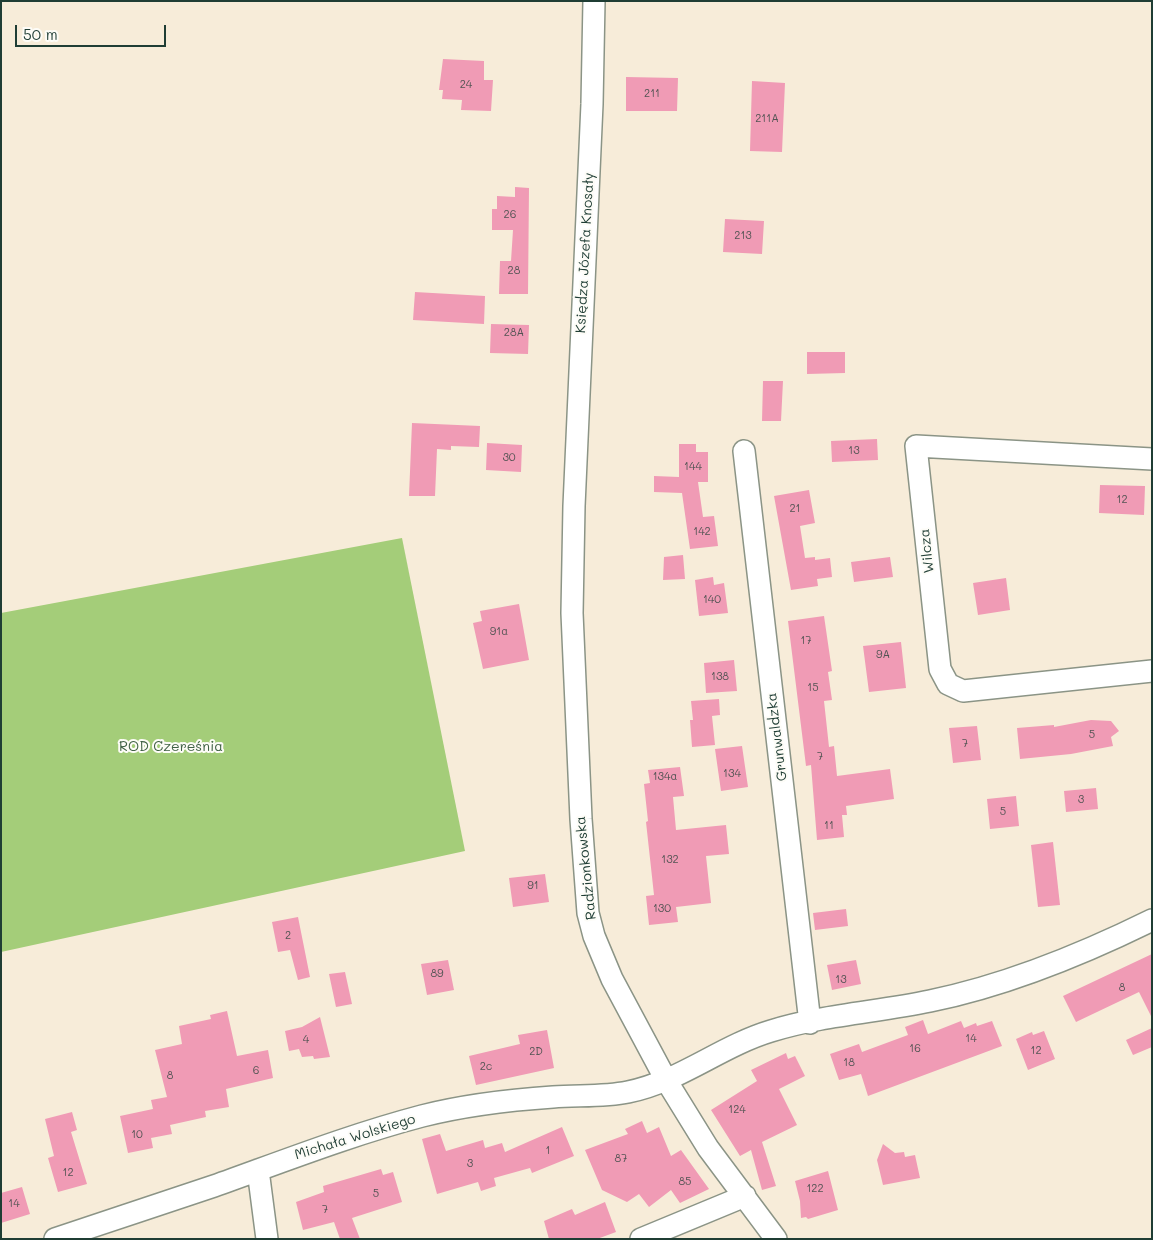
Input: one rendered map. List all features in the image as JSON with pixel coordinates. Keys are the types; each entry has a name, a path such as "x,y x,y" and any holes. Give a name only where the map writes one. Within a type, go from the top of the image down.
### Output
{"street":[{"name":"Księdza Józefa Knosały","path":"574,506 592,104 594,1"},
{"name":"Wilcza","path":"1152,459 916,446 940,669 948,684 963,691 1152,671"},
{"name":"Grunwaldzka","path":"744,451 810,1023"},
{"name":"Radzionkowska","path":"574,506 572,613 574,671 582,836 588,913 594,936 612,979 666,1080 708,1148 776,1239"},
{"path":"666,1080 743,1042 772,1031 932,1001 1017,978 1100,946 1152,920"},
{"name":"Michała Wolskiego","path":"55,1239 258,1170 313,1148 422,1116 465,1106 510,1100 626,1092 666,1080"},
{"path":"258,1170 267,1239"},
{"path":"641,1239 745,1196"}],"green space":[{"name":"ROD Czereśnia","path":"402,538 465,851 1,952 1,613"}],"building":[{"path":"443,59 484,61 484,80 493,80 491,111 461,110 462,100 442,99 443,90 439,90"},
{"path":"626,77 678,78 677,111 626,111"},
{"path":"752,81 785,83 782,152 750,151"},
{"path":"515,187 529,188 528,294 499,294 500,261 511,261 513,230 492,230 492,209 497,209 497,196 515,197"},
{"path":"725,219 764,221 762,254 723,252"},
{"path":"415,292 485,296 484,324 413,320"},
{"path":"491,324 529,325 528,354 490,353"},
{"path":"807,352 845,352 845,373 807,374"},
{"path":"763,381 783,381 781,421 762,421"},
{"path":"412,423 480,426 479,447 451,446 451,450 437,449 435,496 409,496"},
{"path":"877,439 878,460 832,462 831,441"},
{"path":"487,443 522,445 521,472 486,470"},
{"path":"679,444 696,444 696,452 708,452 708,482 698,482 703,517 714,516 718,546 690,549 682,493 654,492 654,476 679,477"},
{"path":"1100,485 1145,486 1144,515 1099,513"},
{"path":"809,490 815,523 800,526 805,558 815,557 815,560 830,558 832,577 817,579 818,586 791,590 774,496"},
{"path":"683,555 685,579 663,580 664,557"},
{"path":"890,557 893,577 854,582 851,562"},
{"path":"713,577 714,585 724,583 728,613 699,616 695,580"},
{"path":"1006,578 1010,610 978,615 973,583"},
{"path":"519,604 529,660 483,669 473,623 482,621 480,611"},
{"path":"824,616 832,671 828,672 832,700 824,701 829,747 834,746 837,776 890,769 894,799 846,806 847,815 842,815 844,837 817,840 811,765 806,766 788,621"},
{"path":"901,642 906,688 869,692 863,646"},
{"path":"734,660 737,691 706,693 704,663"},
{"path":"719,699 720,715 712,716 715,745 692,747 690,720 693,720 691,701"},
{"path":"1091,720 1111,721 1119,731 1111,737 1113,746 1071,754 1020,759 1017,728 1054,725 1054,727"},
{"path":"977,726 981,760 953,763 949,728"},
{"path":"742,746 748,787 721,791 715,749"},
{"path":"680,767 684,796 673,797 676,830 726,825 729,854 706,856 711,903 676,907 678,922 649,925 646,896 654,895 644,784 650,783 648,770"},
{"path":"1096,788 1098,809 1066,812 1064,791"},
{"path":"1016,796 1019,826 990,829 987,799"},
{"path":"1053,842 1060,905 1038,907 1031,845"},
{"path":"545,874 549,902 513,907 509,878"},
{"path":"846,909 848,926 815,930 813,913"},
{"path":"298,917 310,977 298,980 290,950 278,952 272,922"},
{"path":"1152,954 1152,1018 1139,992 1076,1022 1063,996"},
{"path":"448,960 454,990 427,995 421,964"},
{"path":"856,960 861,984 832,990 827,965"},
{"path":"345,972 352,1004 336,1007 329,974"},
{"path":"227,1011 237,1056 268,1050 273,1078 226,1089 229,1107 205,1111 206,1117 170,1125 172,1134 151,1138 153,1148 128,1153 120,1116 153,1109 151,1100 167,1097 155,1050 182,1044 179,1026 211,1019 210,1015"},
{"path":"320,1017 330,1057 314,1059 313,1056 302,1057 299,1049 289,1051 285,1031 302,1027"},
{"path":"923,1020 928,1034 961,1021 964,1028 976,1023 977,1026 992,1021 1002,1046 868,1096 861,1074 839,1080 830,1054 859,1044 862,1052 908,1035 905,1027"},
{"path":"1152,1028 1152,1047 1133,1055 1126,1040"},
{"path":"547,1030 554,1068 476,1085 469,1056 520,1044 518,1035"},
{"path":"1044,1031 1055,1059 1028,1070 1016,1039 1032,1032 1033,1035"},
{"path":"786,1053 788,1059 795,1056 805,1076 779,1089 797,1125 762,1142 776,1186 762,1190 751,1150 740,1156 711,1110 757,1081 751,1070"},
{"path":"72,1112 77,1130 71,1132 87,1184 58,1192 48,1158 54,1156 45,1119"},
{"path":"642,1121 647,1133 659,1127 671,1156 681,1150 709,1189 680,1203 671,1190 649,1207 639,1194 627,1202 602,1190 585,1150 628,1134 625,1129"},
{"path":"562,1127 574,1156 532,1173 530,1168 494,1178 496,1186 481,1191 478,1182 437,1194 422,1139 440,1134 446,1151 483,1140 485,1148 502,1143 505,1152"},
{"path":"883,1144 895,1153 904,1152 905,1157 915,1155 920,1178 883,1185 877,1160"},
{"path":"381,1169 383,1175 393,1172 402,1202 352,1218 360,1239 340,1239 334,1222 303,1230 296,1202 324,1192 323,1186"},
{"path":"828,1171 838,1210 808,1219 806,1217 801,1218 800,1201 795,1181"},
{"path":"22,1187 30,1214 1,1223 1,1193"},
{"path":"605,1202 616,1232 597,1239 549,1239 544,1221 572,1209 575,1215"}]}
